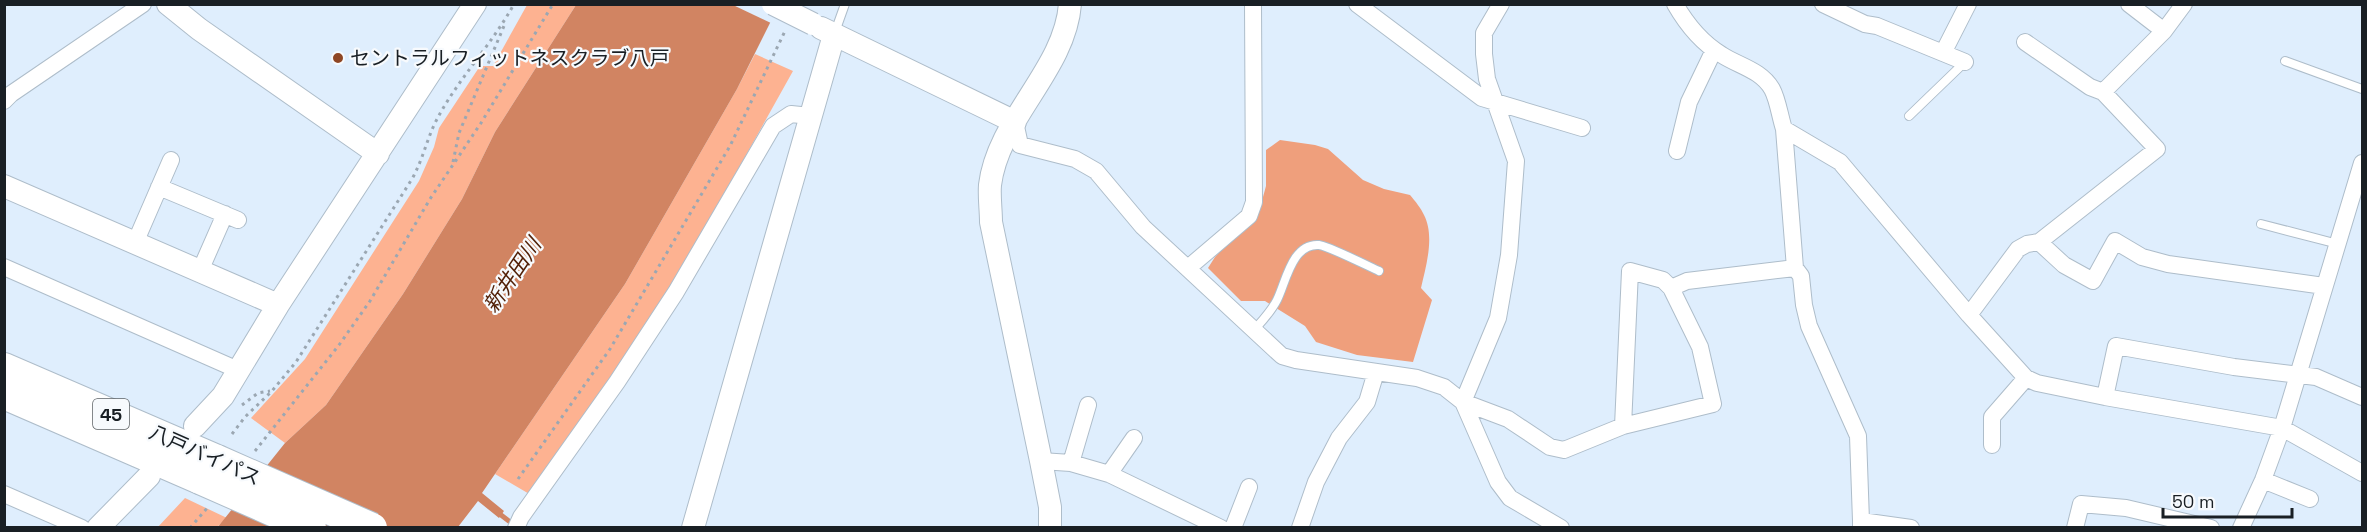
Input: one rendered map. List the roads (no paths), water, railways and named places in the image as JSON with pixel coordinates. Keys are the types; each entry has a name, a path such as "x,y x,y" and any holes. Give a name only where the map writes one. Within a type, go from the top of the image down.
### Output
{"highway":[{"name":"八戸バイパス","path":"4,368 210,479 311,528"},
{"name":"八戸バイパス","path":"4,394 210,479 372,528"}],"street":[{"path":"4,101 143,4"},
{"path":"168,4 199,29 378,154"},
{"path":"195,426 223,396 278,305 475,4"},
{"path":"773,4 1015,122"},
{"path":"1050,528 1050,507 992,222 990,185 999,153 1063,39 1070,4"},
{"path":"1188,268 1249,216 1254,202 1253,4"},
{"path":"1357,4 1482,98 1582,128"},
{"path":"1501,4 1484,33 1487,79 1516,161 1509,255 1498,318 1462,402 1498,482 1510,498 1561,528"},
{"path":"1675,4 1691,29 1714,50 1762,76 1772,89 1784,129 1795,268 1801,276 1809,326 1858,436 1861,524 1911,528"},
{"path":"1823,4 1864,24 1877,26 1965,62"},
{"path":"1943,53 1968,4"},
{"path":"2129,4 2164,30"},
{"path":"2103,92 2164,30 2184,4"},
{"path":"693,528 834,35"},
{"path":"1969,315 2018,249 2027,244 2039,242 2157,149 2103,92 2090,87 2025,42"},
{"path":"1677,151 1689,102 1714,50"},
{"path":"516,528 521,517 617,382 676,292 773,126 791,114 810,116"},
{"path":"1015,122 1020,145 1075,159 1096,171 1143,226 1282,356 1417,378 1444,387 1462,402 1508,419 1550,447 1564,450 1623,426 1713,404 1700,347 1671,288 1663,280 1630,271 1623,426"},
{"path":"1784,129 1840,162 1969,315 2026,378 2037,383 2104,397 2282,429 2362,473"},
{"path":"135,243 171,160"},
{"path":"2241,528 2263,480 2282,429 2362,164"},
{"path":"4,186 278,305"},
{"path":"159,187 232,217 200,272"},
{"path":"2039,242 2064,265 2093,281 2115,241 2142,257 2168,264 2324,286"},
{"path":"4,267 238,370"},
{"path":"1671,288 1687,281 1795,268"},
{"path":"2104,397 2116,346 2234,367 2298,374 2316,378 2362,397"},
{"path":"1300,528 1316,482 1339,438 1367,402 1376,372"},
{"path":"1992,445 1992,417 2026,378"},
{"path":"1071,463 1088,405"},
{"path":"1109,474 1134,438"},
{"path":"1041,461 1071,463 1109,474 1221,528"},
{"path":"98,528 149,476"},
{"path":"2263,480 2310,499"},
{"path":"1233,528 1249,487"},
{"path":"4,494 82,528"},
{"path":"2075,528 2081,504 2126,508 2211,528"}],"lane":[{"path":"834,35 845,4"},
{"path":"2285,61 2362,89"},
{"path":"1909,116 1965,62"},
{"path":"2260,224 2337,244"},
{"path":"1254,330 1276,301 1296,256 1305,249 1319,245 1379,270"}],"water":[{"name":"新井田川","path":"576,5 779,5 737,89 625,284 482,493 504,511 499,518 478,501 458,527 217,528 285,443 326,405 403,294 462,199 495,132"}],"waterway":[{"path":"501,515 514,525"}],"place":[{"name":"セントラルフィットネスクラブ八戸","path":"338,58"}]}
